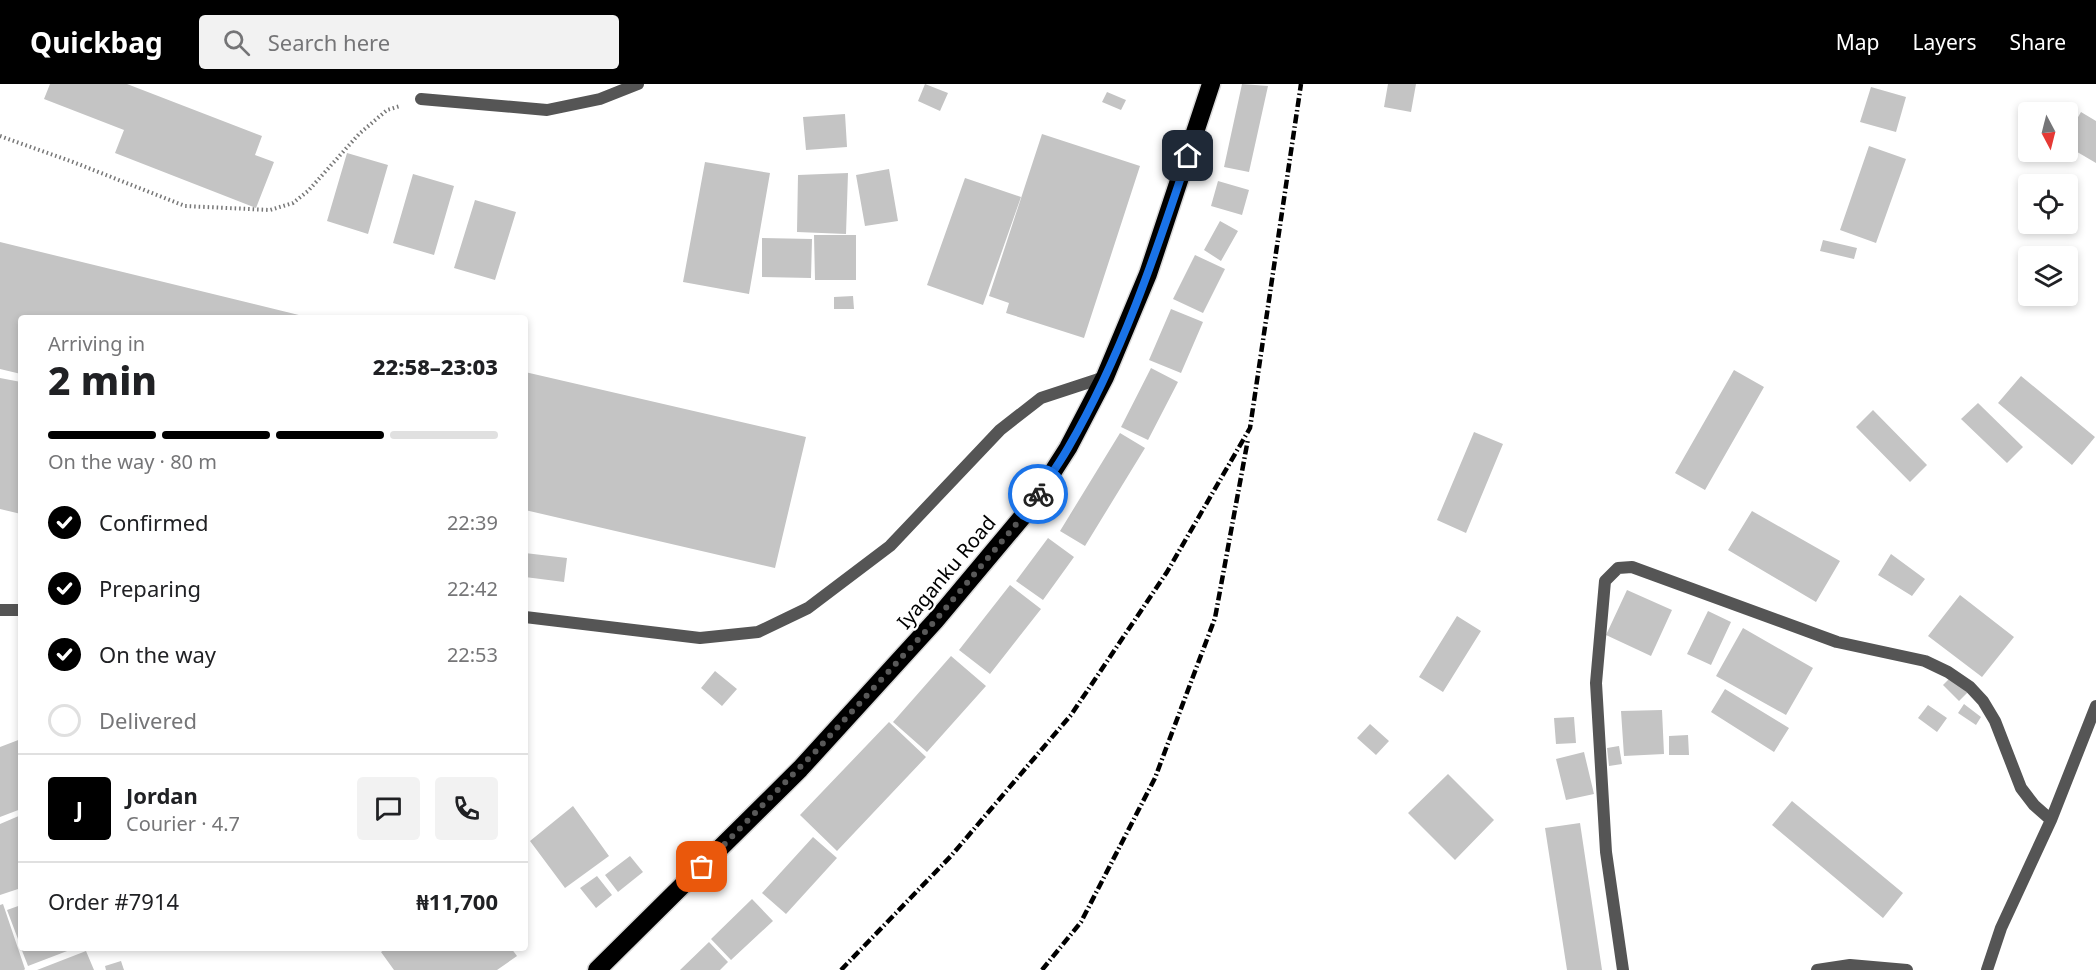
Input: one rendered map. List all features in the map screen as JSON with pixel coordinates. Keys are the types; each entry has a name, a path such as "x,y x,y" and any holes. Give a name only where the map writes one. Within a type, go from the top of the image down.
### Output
{"highway":[{"name":"Iyaganku Road","path":"597,970 800,769 935,621 1029,509 1068,448 1105,377 1148,274 1211,84"}],"street":[{"path":"421,99 547,110 600,99 638,84"},
{"path":"528,617 699,638 758,632 808,608 890,546 1000,430 1041,398 1105,377"},
{"path":"1623,970 1606,852 1596,683 1605,581 1618,568 1632,567 1837,642 1925,661 1948,672 1970,687 1983,701 1995,721 2021,788 2034,805 2051,820"},
{"path":"0,610 18,610"},
{"path":"1987,970 2001,928 2051,820 2096,706"},
{"path":"1817,970 1850,965 1907,970"}],"path":[{"path":"0,136 185,206 270,210 293,203 308,191 359,134 387,110 421,99"}],"building":[{"path":"50,84 127,84 262,136 255,155 274,162 256,208 115,153 124,130 44,99"},
{"path":"925,84 948,93 940,111 918,101"},
{"path":"1242,84 1268,86 1249,172 1224,167"},
{"path":"1388,84 1416,84 1411,112 1384,107"},
{"path":"1871,87 1906,97 1896,132 1860,122"},
{"path":"1107,92 1126,100 1121,110 1102,102"},
{"path":"2081,112 2096,121 2096,163 2078,152 2078,117"},
{"path":"845,114 847,147 806,150 803,117"},
{"path":"1042,134 1140,166 1084,338 1006,313 1009,303 989,296"},
{"path":"1869,146 1906,159 1876,243 1840,230"},
{"path":"347,153 388,165 368,234 327,221"},
{"path":"705,162 770,173 749,294 683,282"},
{"path":"889,169 898,221 865,226 856,175"},
{"path":"848,173 846,234 797,232 798,175"},
{"path":"413,174 454,186 434,255 393,243"},
{"path":"965,178 1021,197 983,305 927,285"},
{"path":"1218,181 1249,190 1242,215 1211,206"},
{"path":"475,200 516,212 495,280 454,268"},
{"path":"1220,221 1238,231 1221,261 1204,250"},
{"path":"814,235 856,235 856,280 815,280"},
{"path":"762,238 812,239 811,278 762,277"},
{"path":"1823,240 1857,248 1854,259 1820,251"},
{"path":"0,242 299,315 18,315 18,373 0,369"},
{"path":"1195,255 1225,269 1203,313 1173,299"},
{"path":"853,296 854,309 834,309 834,297"},
{"path":"1171,309 1203,322 1181,373 1149,360"},
{"path":"1151,368 1178,382 1148,440 1121,427"},
{"path":"1734,370 1764,387 1705,490 1675,473"},
{"path":"528,373 806,437 775,568 528,511"},
{"path":"2021,376 2095,437 2072,465 1998,403"},
{"path":"0,378 18,381 18,513 0,509"},
{"path":"1978,403 2023,447 2007,463 1961,419"},
{"path":"1873,410 1927,465 1910,482 1856,427"},
{"path":"1474,432 1503,444 1466,533 1437,520"},
{"path":"1120,433 1145,448 1085,546 1060,531"},
{"path":"1752,511 1840,561 1816,602 1728,550"},
{"path":"1048,538 1074,557 1043,600 1016,581"},
{"path":"528,553 567,558 564,582 528,577"},
{"path":"1891,554 1925,579 1912,596 1878,575"},
{"path":"1010,585 1041,609 990,674 959,650"},
{"path":"1627,590 1672,610 1651,656 1606,635"},
{"path":"1960,595 2014,637 1982,677 1928,636"},
{"path":"1708,611 1731,622 1711,665 1687,654"},
{"path":"1457,616 1481,631 1443,692 1419,677"},
{"path":"1743,628 1813,668 1786,715 1716,676"},
{"path":"951,656 986,686 927,752 893,722"},
{"path":"715,671 737,689 722,706 701,688"},
{"path":"1951,677 1968,692 1959,701 1943,685"},
{"path":"1725,689 1789,728 1774,752 1711,712"},
{"path":"1964,704 1981,717 1976,725 1958,713"},
{"path":"1928,705 1947,718 1937,732 1918,718"},
{"path":"1662,710 1664,754 1624,756 1621,711"},
{"path":"1574,717 1576,743 1556,744 1554,718"},
{"path":"889,722 926,757 837,851 800,815"},
{"path":"1370,724 1389,741 1376,755 1357,738"},
{"path":"1688,735 1689,755 1669,755 1669,736"},
{"path":"18,740 18,810 0,817 0,747"},
{"path":"1619,746 1622,764 1609,766 1607,748"},
{"path":"1584,752 1594,794 1566,800 1556,759"},
{"path":"1448,774 1494,820 1455,860 1408,813"},
{"path":"1792,801 1903,893 1883,918 1772,825"},
{"path":"573,806 609,856 565,888 530,841"},
{"path":"18,816 18,889 0,895 0,824"},
{"path":"1580,823 1602,970 1567,970 1545,828"},
{"path":"813,837 837,858 786,914 762,893"},
{"path":"630,856 643,872 618,892 605,875"},
{"path":"597,876 612,895 596,908 580,888"},
{"path":"752,899 773,921 731,960 711,939"},
{"path":"3,904 24,970 0,970 0,905"},
{"path":"18,906 18,939 7,910"},
{"path":"709,942 728,962 720,970 680,970"},
{"path":"22,951 67,951 28,966"},
{"path":"86,951 94,970 37,970"},
{"path":"513,951 517,956 497,970 394,970 381,952"},
{"path":"121,961 124,970 106,970 105,966"}],"railway":[{"path":"841,970 951,856 1071,715 1167,572 1250,428 1301,84"},
{"path":"1042,970 1081,922 1155,778 1215,618 1248,439"}],"way so far":[{"path":"702,867 800,769 935,621 1029,509 1038,494"}],"route":[{"path":"1038,494 1068,448 1105,377 1148,274 1188,156"}]}
